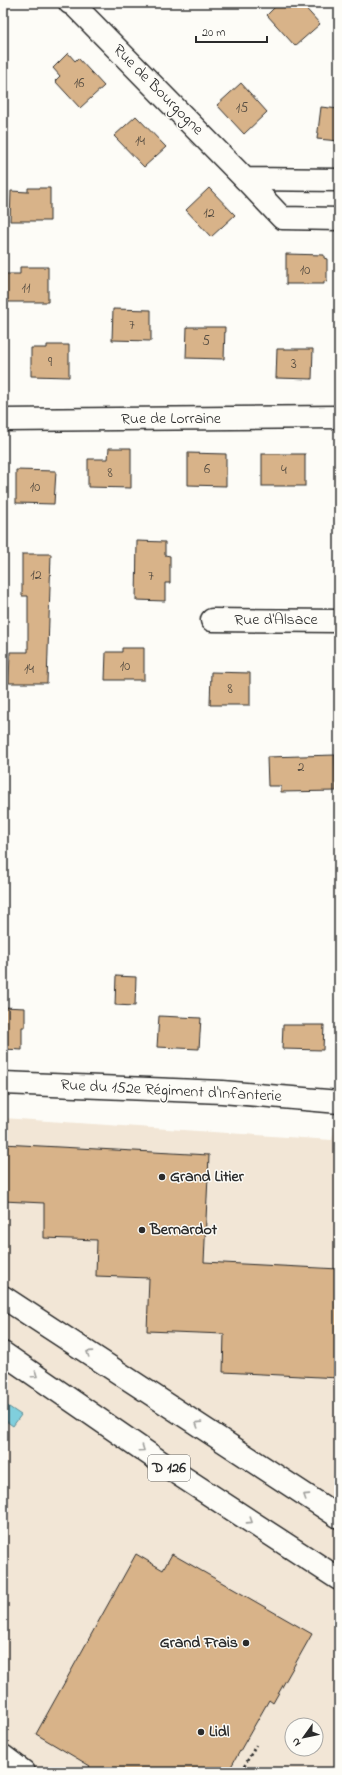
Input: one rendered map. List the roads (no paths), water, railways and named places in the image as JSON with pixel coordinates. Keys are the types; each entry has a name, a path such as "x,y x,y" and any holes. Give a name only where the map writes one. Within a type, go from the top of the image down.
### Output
{"street":[{"name":"Rue de Bourgogne","path":"70,3 74,5 282,218 339,219"},
{"path":"245,179 339,180"},
{"name":"Rue de Lorraine","path":"3,420 339,417"},
{"name":"Rue d'Alsace","path":"212,620 339,621"},
{"name":"Rue du 152e Régiment d'Infanterie","path":"3,1083 222,1092 339,1102"},
{"path":"3,1297 339,1517"},
{"name":"D 126","path":"3,1353 178,1474 339,1579"},
{"path":"3,1756 24,1772"}],"water":[{"path":"3,1403 21,1415 13,1426 3,1419"}],"place":[{"name":"Grand Litier","path":"162,1177"},
{"name":"Bernardot","path":"142,1230"},
{"name":"Grand Frais","path":"246,1643"},
{"name":"Lidl","path":"201,1732"}]}
